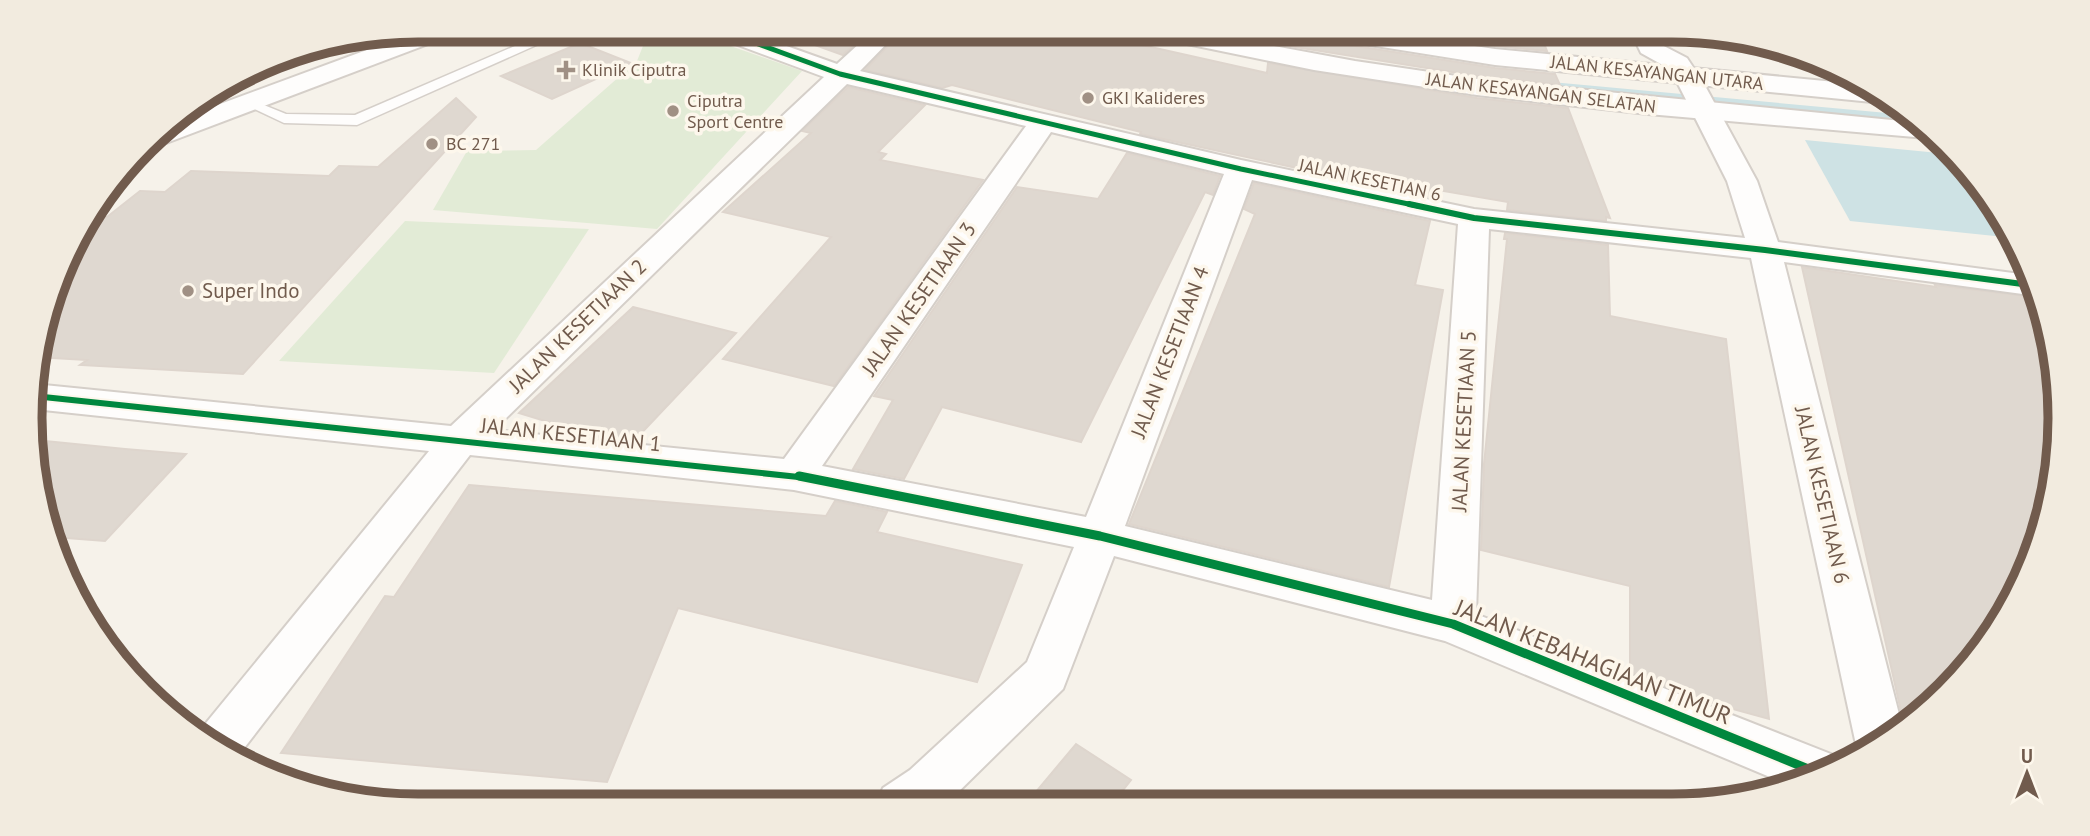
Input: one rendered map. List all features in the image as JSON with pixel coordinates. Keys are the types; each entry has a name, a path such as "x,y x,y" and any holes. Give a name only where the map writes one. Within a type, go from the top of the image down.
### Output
{"street":[{"path":"177,129 410,42"},
{"name":"JALAN KESETIAN 6","path":"753,42 840,74 1241,169 1474,218 1765,250 2023,284"},
{"name":"JALAN KESETIAAN 2","path":"222,739 458,441 875,42"},
{"name":"JALAN KESAYANGAN SELATAN","path":"1215,42 1340,66 1475,87 1692,80 1910,127"},
{"name":"JALAN KESAYANGAN UTARA","path":"1397,42 1495,57 1692,80 1860,92"},
{"path":"1647,42 1650,48 1692,80"},
{"name":"JALAN KESETIAAN 6","path":"1692,80 1742,181 1765,250 1878,733"},
{"name":"JALAN KESETIAAN 3","path":"794,475 1043,122"},
{"name":"JALAN KESETIAAN 4","path":"1100,536 1241,169"},
{"name":"JALAN KESETIAAN 5","path":"1453,624 1474,218"},
{"name":"JALAN KESETIAAN 1","path":"43,397 794,475 1100,536"},
{"path":"918,794 1046,675 1100,536"},
{"name":"JALAN KEBAHAGIAAN TIMUR","path":"1100,536 1453,624 1807,768"}],"lane":[{"path":"249,103 284,118 357,120 536,42"}],"green space":[{"name":"Ciputra Sport Centre","path":"645,42 719,42 802,71 657,229 433,210 467,151 536,150 637,61"},
{"path":"405,221 589,229 494,373 279,361"}],"shaded area":[{"path":"1805,140 1939,153 1985,209 2001,237 1850,221"}],"building":[{"path":"807,42 857,42 843,55"},
{"path":"892,42 1129,42 1267,73 1268,63 1477,98 1568,108 1610,218 1606,217 1606,221 1507,210 1508,202 1438,190 1436,198 1140,134 1141,132 952,85 942,88 865,70"},
{"path":"1331,42 1495,68 1555,74 1560,85 1477,76 1270,43"},
{"path":"1466,42 1544,42 1547,51"},
{"name":"Klinik Ciputra","path":"580,43 631,63 552,99 501,76"},
{"path":"848,87 925,105 878,152 886,154 880,160 983,180 834,386 723,359 831,237 723,212 811,133 802,131"},
{"name":"Super Indo","path":"456,98 476,117 243,374 80,365 87,360 47,358 62,297 92,230 100,217 107,217 140,191 165,192 191,171 329,176 339,166 378,167"},
{"path":"1127,153 1220,176 1213,195 1205,192 1081,442 942,407 904,479 853,469 893,400 874,396 1017,187 1098,199"},
{"path":"1254,183 1430,221 1415,285 1443,290 1389,587 1129,524 1255,214 1244,209"},
{"path":"1505,233 1608,245 1610,316 1726,339 1769,719 1704,701 1630,672 1630,586 1481,550 1484,464 1507,239 1504,239"},
{"path":"1802,267 1936,287 1935,285 2028,296 2041,345 2047,393 2047,443 2041,491 2028,539 2009,584 1985,627 1955,666 1902,715"},
{"path":"633,307 736,333 634,441 601,438 519,413"},
{"path":"43,441 186,454 105,541 62,538 49,491"},
{"path":"469,485 826,516 835,501 887,512 877,532 1022,565 977,682 678,608 607,782 281,753 385,596 394,597"},
{"path":"1076,744 1131,780 1120,794 1034,794"}],"waterway":[{"path":"1469,74 1508,81 1897,117"}],"cycle path":[{"path":"753,42 840,74 1241,169 1474,218 1765,250 2023,284"},
{"path":"43,397 794,475 1100,536 1453,624 1807,768"}],"place":[{"name":"Klinik Ciputra","path":"566,70"},
{"name":"GKI Kalideres","path":"1088,98"},
{"name":"Ciputra Sport Centre","path":"673,111"},
{"name":"BC 271","path":"432,144"},
{"name":"Super Indo","path":"188,291"}]}
